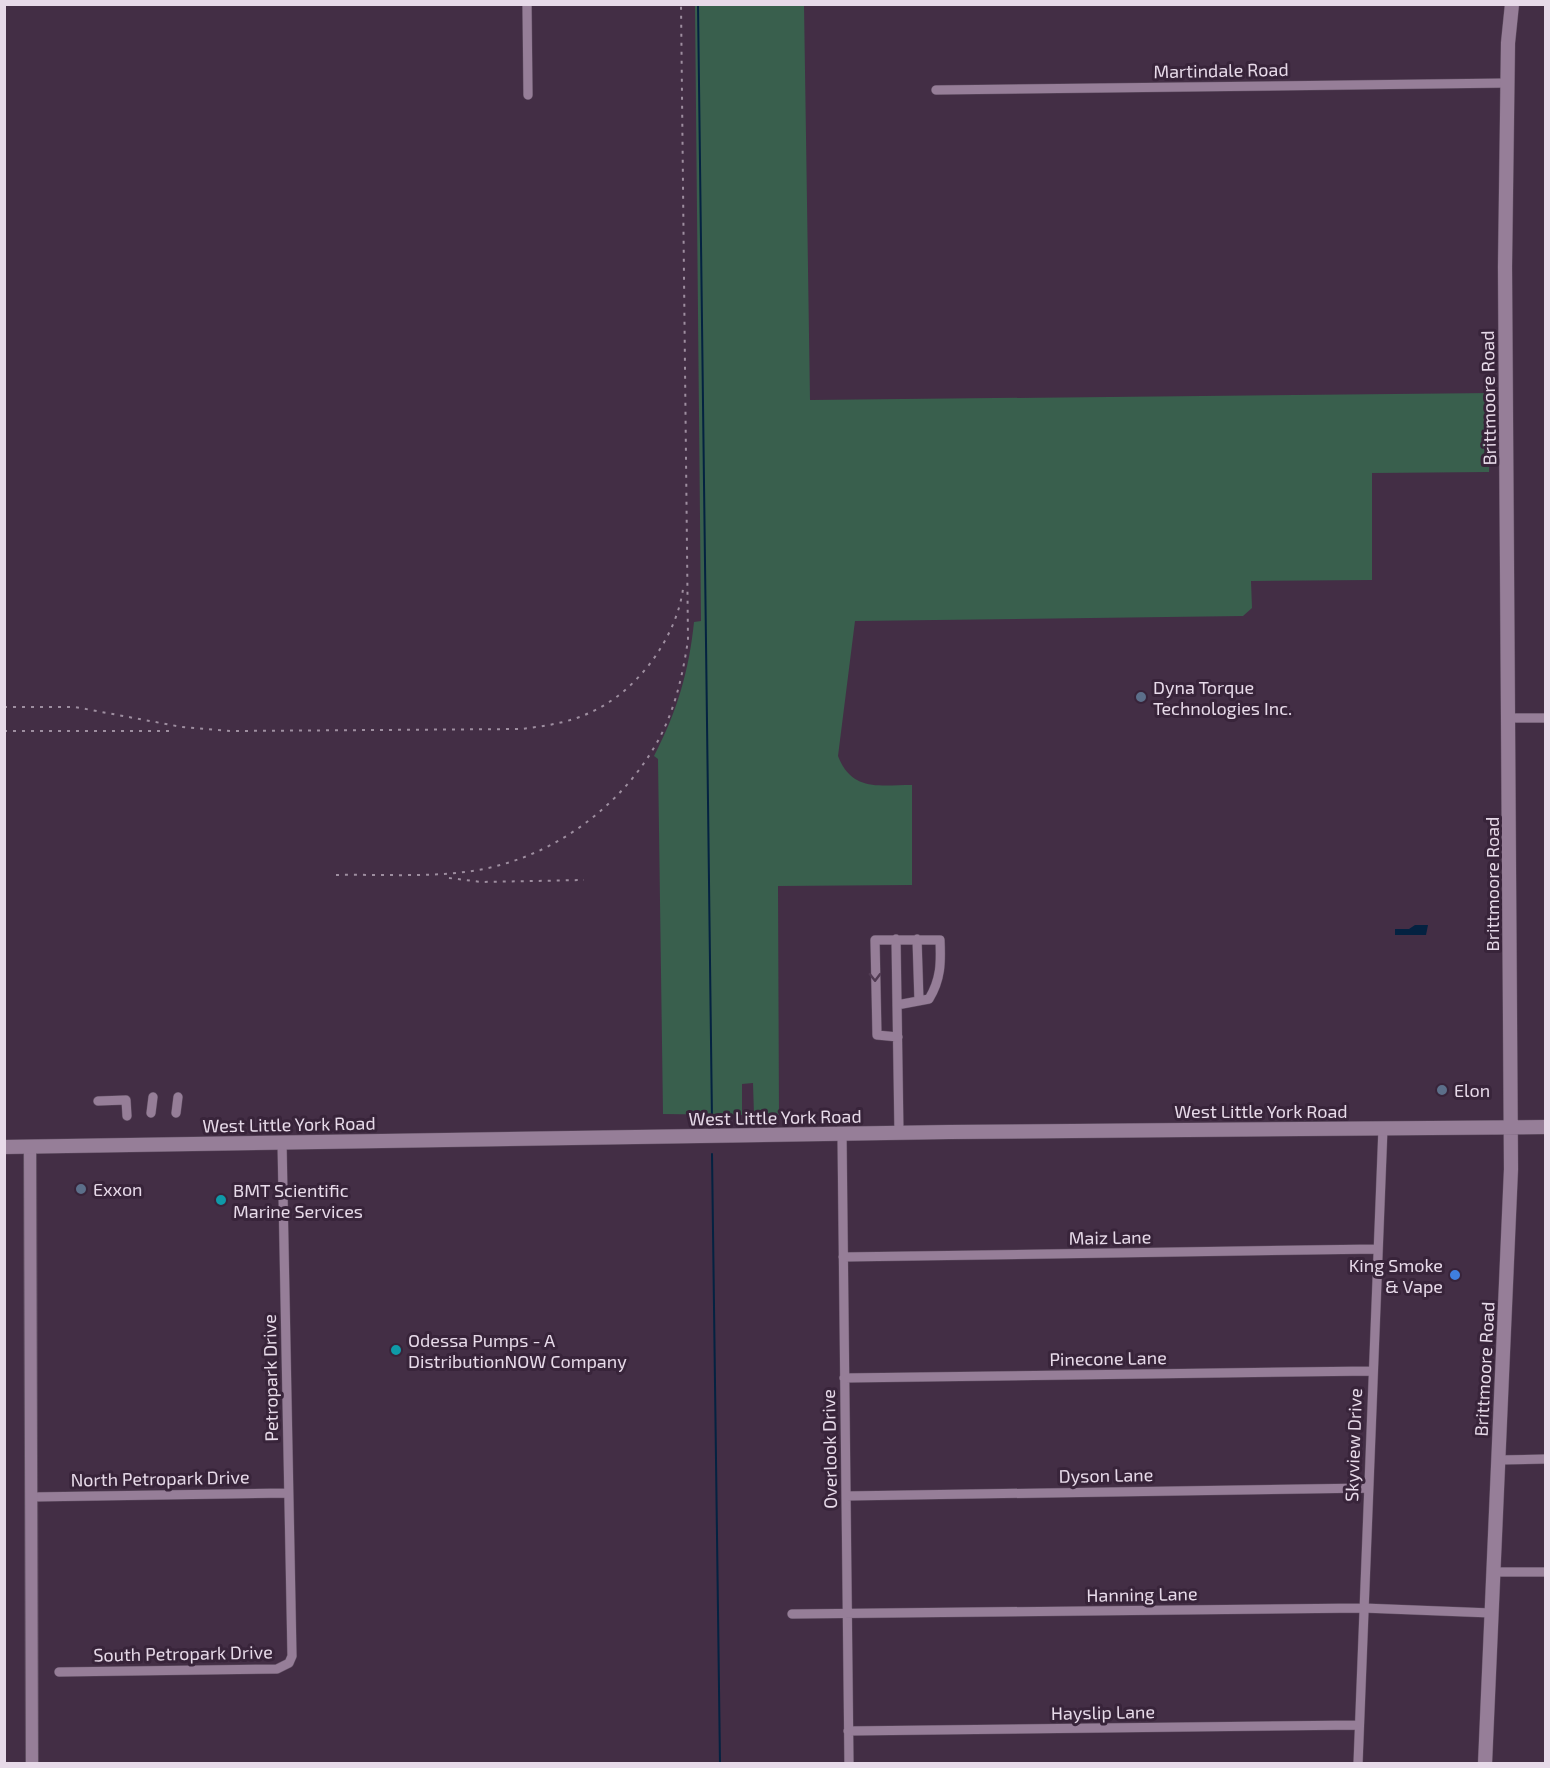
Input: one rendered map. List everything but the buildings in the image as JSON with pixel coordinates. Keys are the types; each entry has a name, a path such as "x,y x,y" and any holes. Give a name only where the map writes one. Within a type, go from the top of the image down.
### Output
{"main road":[{"name":"Brittmoore Road","path":"1485,1764 1511,1127 1505,284 1508,83 1512,4"},
{"name":"West Little York Road","path":"4,1147 899,1133 1545,1127"}],"street":[{"path":"527,4 528,95"},
{"name":"Martindale Road","path":"936,90 1508,83"},
{"path":"1509,718 1545,718"},
{"path":"897,1005 929,999 938,984 941,967 940,940 877,939 874,942 877,1035 898,1037"},
{"path":"896,939 899,1133"},
{"path":"917,939 919,1001"},
{"path":"151,1113 153,1097"},
{"path":"176,1113 178,1097"},
{"path":"98,1101 126,1100 127,1116"},
{"name":"Skyview Drive","path":"1358,1764 1383,1128"},
{"name":"Overlook Drive","path":"842,1134 849,1764"},
{"name":"Petropark Drive","path":"282,1142 290,1612"},
{"path":"30,1147 32,1764"},
{"name":"Maiz Lane","path":"843,1257 1378,1249"},
{"name":"Pinecone Lane","path":"844,1378 1373,1371"},
{"path":"1498,1460 1545,1459"},
{"name":"Dyson Lane","path":"846,1496 1368,1488"},
{"name":"North Petropark Drive","path":"32,1497 288,1493"},
{"path":"1493,1572 1545,1572"},
{"name":"Hanning Lane","path":"792,1614 1363,1608 1491,1613"},
{"name":"South Petropark Drive","path":"59,1672 277,1670 285,1667 292,1656 290,1612"},
{"name":"Hayslip Lane","path":"848,1731 1358,1725"}],"green space":[{"path":"695,5 804,5 810,400 1492,393 1489,472 1372,473 1372,580 1251,581 1252,608 1243,616 855,621 838,756 844,768 859,781 878,785 912,785 912,885 778,886 779,1115 754,1115 753,1083 742,1084 742,1115 663,1114 658,759 654,756 681,691 694,622 701,621"}],"water":[{"path":"1415,925 1428,925 1426,935 1395,935 1395,929 1409,929"}],"waterway":[{"path":"698,4 712,1121"},
{"path":"712,1154 720,1764"}],"railway":[{"path":"336,875 425,875 478,870 506,863 559,840 607,806 627,785 645,762 660,737 675,701 688,640 681,4"},
{"path":"4,707 75,707 182,727 231,731 522,729 547,725 589,713 623,692 638,678 663,645 679,608 683,589"},
{"path":"4,731 171,731"},
{"path":"449,878 481,882 584,880"}],"place":[{"name":"Dyna Torque Technologies Inc.","path":"1141,697"},
{"name":"Elon","path":"1442,1090"},
{"name":"Exxon","path":"81,1189"},
{"name":"BMT Scientific Marine Services","path":"221,1200"},
{"name":"King Smoke & Vape","path":"1455,1275"},
{"name":"Odessa Pumps - A DistributionNOW Company","path":"396,1350"}]}
